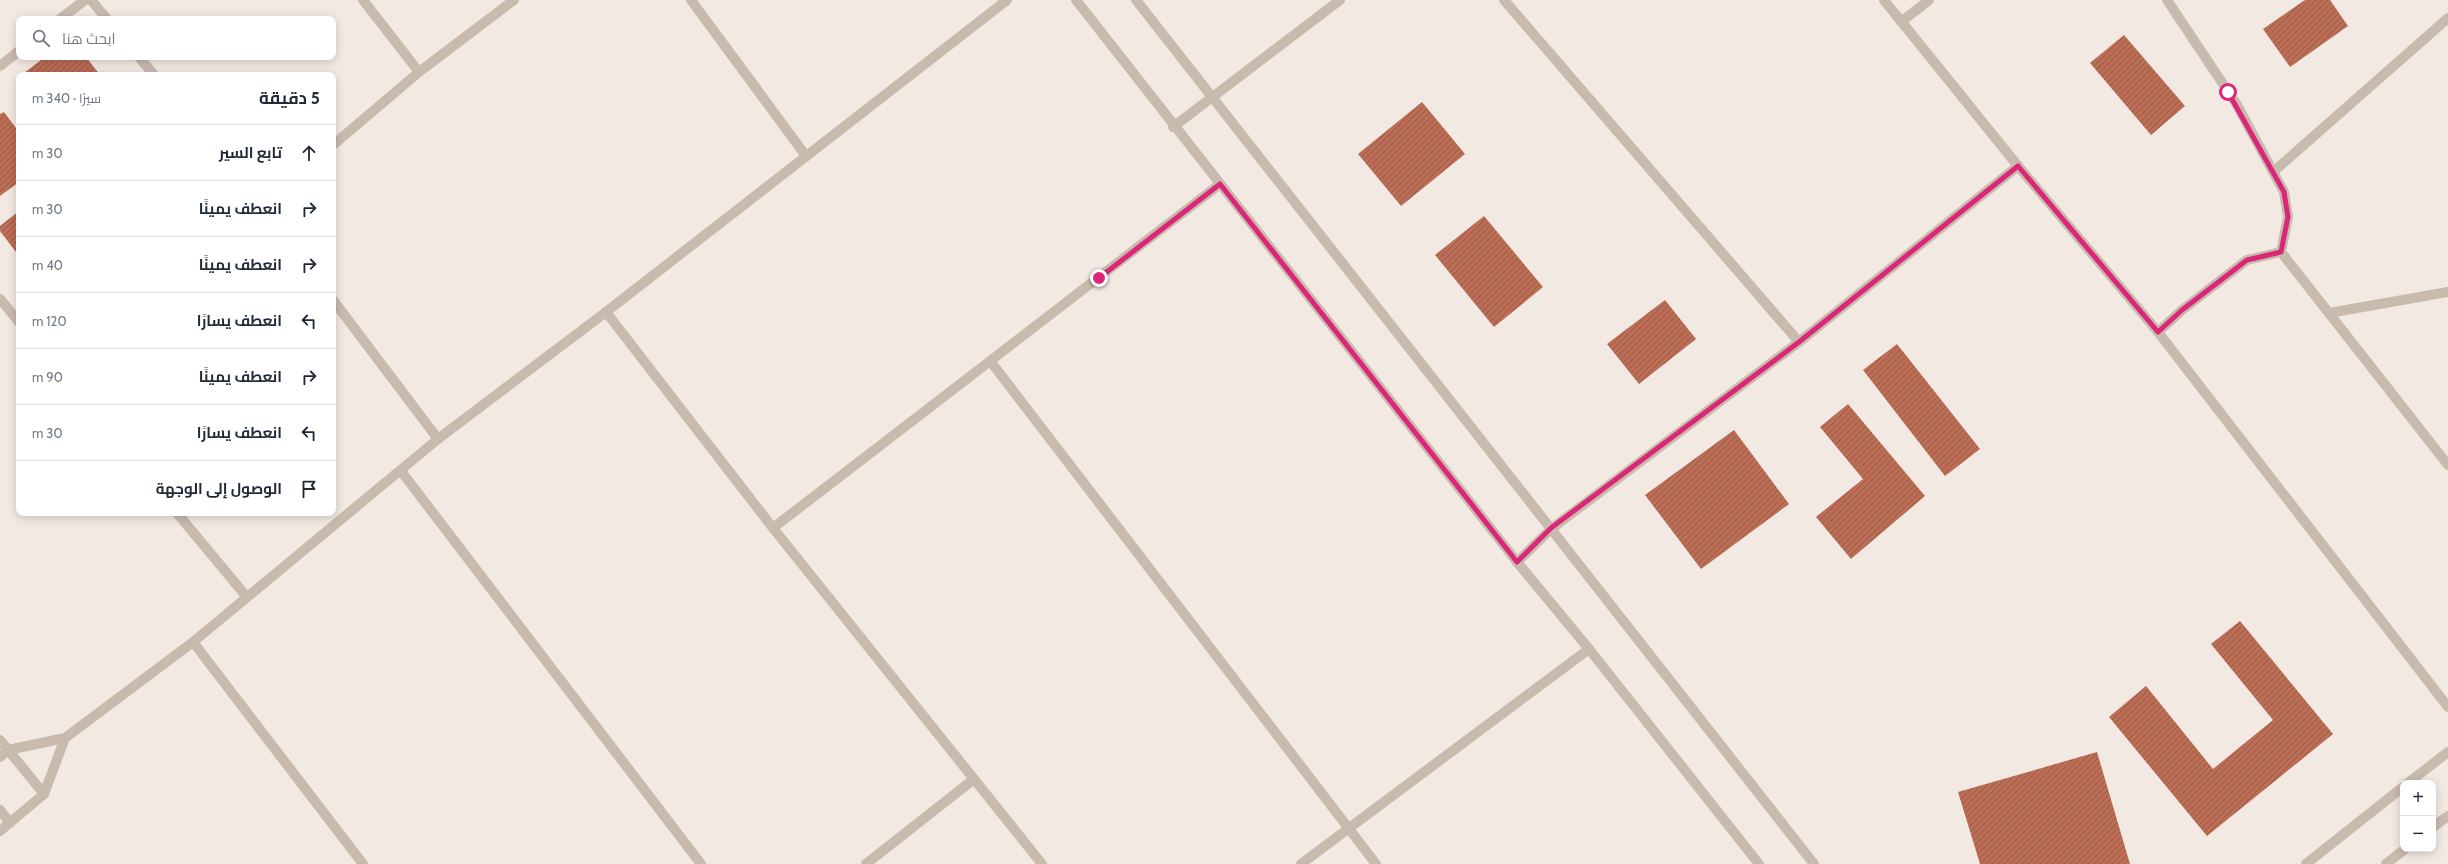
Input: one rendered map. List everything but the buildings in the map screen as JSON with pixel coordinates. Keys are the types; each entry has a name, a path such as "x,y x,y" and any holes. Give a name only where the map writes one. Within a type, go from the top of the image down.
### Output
{"street":[{"path":"64,16 84,0"},
{"path":"91,0 104,16"},
{"path":"363,0 419,72"},
{"path":"336,141 419,72 514,0"},
{"path":"691,0 806,156"},
{"path":"0,757 8,750 65,738 193,642 246,596 401,471 438,439 606,312 1007,0"},
{"path":"1076,0 1173,127 1220,184 1517,562 1589,649 1759,864"},
{"path":"1136,0 1814,864"},
{"path":"1173,127 1340,0"},
{"path":"1504,0 1799,342"},
{"path":"1884,0 2018,166 2158,332 2448,707"},
{"path":"1901,22 1929,0"},
{"path":"2167,0 2237,105 2284,192 2288,217 2281,252 2448,465"},
{"path":"2273,172 2448,18"},
{"path":"0,66 16,53"},
{"path":"142,60 152,72"},
{"path":"1517,562 1551,528 1799,342 2018,166"},
{"path":"773,528 991,362 1220,184"},
{"path":"2158,332 2182,310 2247,260 2281,252"},
{"path":"2329,313 2448,292"},
{"path":"0,299 16,318"},
{"path":"336,304 438,439"},
{"path":"606,312 773,528 1042,864"},
{"path":"991,362 1376,864"},
{"path":"401,471 701,864"},
{"path":"179,516 246,596"},
{"path":"193,642 362,864"},
{"path":"1301,864 1589,649"},
{"path":"0,831 44,794 65,738"},
{"path":"0,740 44,794"},
{"path":"2412,780 2448,752"},
{"path":"866,864 974,779"},
{"path":"2306,864 2400,789"},
{"path":"0,810 10,823"},
{"path":"2436,825 2448,816"},
{"path":"2386,864 2401,852"}],"route":[{"path":"1099,278 1220,184 1517,562 1551,528 1799,342 2018,166 2158,332 2182,310 2247,260 2281,252 2288,217 2284,192 2237,105 2228,92"}]}
